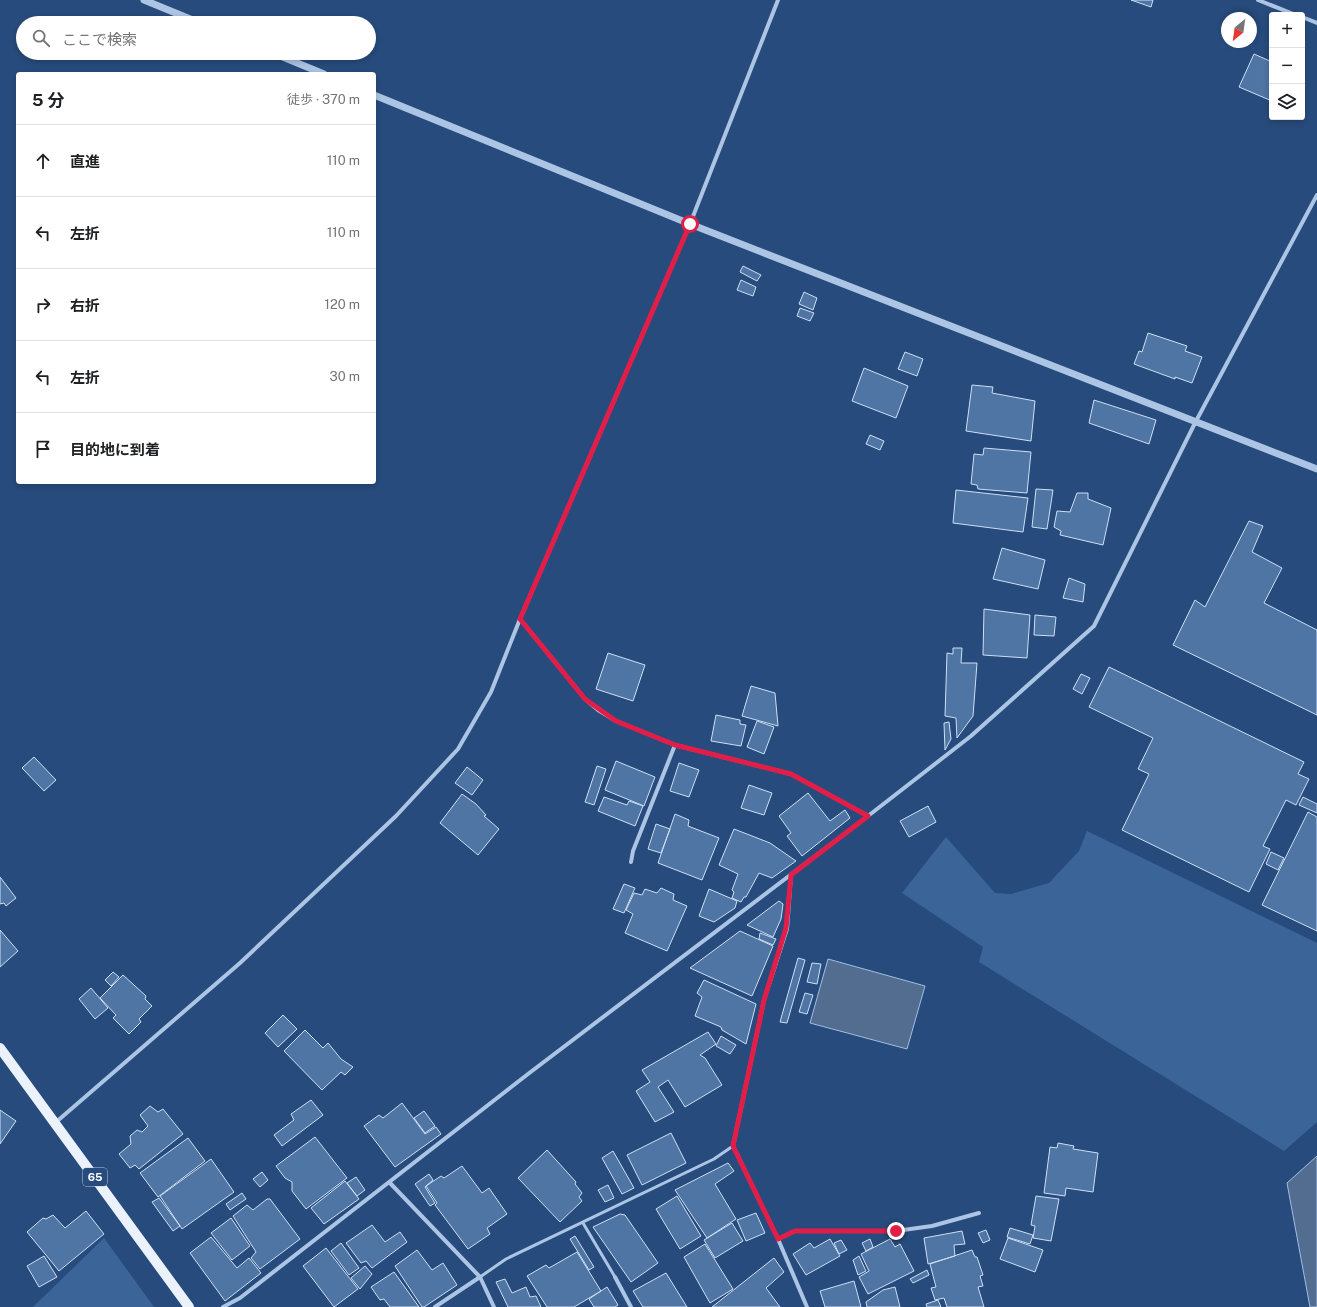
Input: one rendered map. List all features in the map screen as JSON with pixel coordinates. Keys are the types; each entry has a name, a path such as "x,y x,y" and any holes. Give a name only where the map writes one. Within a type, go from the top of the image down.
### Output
{"main road":[{"name":"65","path":"0,1048 189,1307"}],"street":[{"path":"144,0 183,16"},
{"path":"55,1124 240,963 396,816 458,749 490,692 690,224 778,0"},
{"path":"1258,0 1288,12"},
{"path":"1305,18 1317,23"},
{"path":"290,60 319,72"},
{"path":"376,96 690,224 1195,423 1317,469"},
{"path":"223,1307 240,1298 390,1183 528,1074 791,875 971,736 1094,626 1195,423 1317,195"},
{"path":"520,619 585,699 598,710 616,721 675,745 791,774 868,816"},
{"path":"631,862 633,851 675,745"},
{"path":"791,875 786,928 764,1000 733,1146 778,1239 807,1307"},
{"path":"390,1183 480,1277 494,1307"},
{"path":"778,1239 795,1231 903,1230 932,1226 978,1213"},
{"path":"435,1307 480,1277"},
{"path":"615,1277 631,1307"}],"lane":[{"path":"480,1277 506,1259 714,1159 733,1146"},
{"path":"583,1222 615,1277"}],"shaded area":[{"path":"1087,831 1317,943 1317,1122 1284,1151 979,962 983,947 902,893 946,837 995,893 1011,894 1049,883 1079,851"},
{"path":"828,959 925,986 907,1049 810,1023"},
{"path":"1317,1156 1317,1307 1310,1307 1287,1183"},
{"path":"104,1238 154,1307 33,1307"}],"building":[{"path":"1131,0 1153,0 1151,7"},
{"path":"1254,54 1269,61 1269,100 1239,87"},
{"path":"743,266 761,275 757,281 740,272"},
{"path":"741,280 756,287 753,296 737,290"},
{"path":"804,292 817,298 813,310 799,304"},
{"path":"800,308 814,313 810,321 797,316"},
{"path":"1148,333 1187,346 1185,351 1202,357 1192,383 1175,377 1175,379 1134,364 1139,351 1142,352"},
{"path":"905,352 923,359 917,376 898,369"},
{"path":"864,368 908,386 896,418 852,401"},
{"path":"972,385 993,387 992,393 1035,401 1031,441 966,431"},
{"path":"1094,400 1156,420 1149,444 1089,423"},
{"path":"870,435 884,441 880,450 866,444"},
{"path":"984,448 1031,452 1027,493 978,489 977,485 971,484 974,454 983,455"},
{"path":"1036,489 1053,490 1047,529 1032,527"},
{"path":"956,490 1028,498 1023,532 953,523"},
{"path":"1077,493 1088,493 1088,499 1111,508 1103,545 1060,535 1061,531 1054,527 1057,511 1070,512"},
{"path":"1249,521 1263,526 1252,552 1282,568 1264,603 1317,630 1317,715 1173,645 1195,600 1205,607"},
{"path":"1002,548 1045,560 1038,589 993,579"},
{"path":"1069,578 1085,584 1083,602 1063,598"},
{"path":"984,609 1030,615 1027,658 983,655"},
{"path":"1035,615 1056,617 1054,636 1034,635"},
{"path":"953,648 962,648 961,663 977,663 973,716 957,738 956,718 945,716 947,653 953,654"},
{"path":"608,653 645,665 633,701 596,689"},
{"path":"1109,667 1304,762 1298,774 1309,779 1296,805 1286,800 1263,846 1270,849 1249,892 1122,830 1149,774 1138,769 1153,738 1089,707"},
{"path":"1081,674 1090,678 1082,694 1073,689"},
{"path":"751,686 775,693 778,726 742,716"},
{"path":"716,715 740,720 740,724 746,725 741,746 711,741"},
{"path":"757,721 774,727 764,754 747,747"},
{"path":"949,722 951,739 945,750 944,723"},
{"path":"34,757 56,780 44,791 22,768"},
{"path":"616,761 655,777 644,806 605,790"},
{"path":"679,763 699,770 689,797 670,791"},
{"path":"597,766 606,769 594,805 585,802"},
{"path":"467,767 483,780 472,795 455,783"},
{"path":"749,785 772,793 764,815 741,808"},
{"path":"808,793 830,821 845,810 850,818 802,856 787,836 791,833 779,816"},
{"path":"462,794 476,804 486,815 484,816 499,829 478,855 440,823"},
{"path":"604,797 627,805 629,801 643,806 635,826 598,811"},
{"path":"1303,797 1317,804 1317,813 1299,805"},
{"path":"928,806 936,822 909,837 900,821"},
{"path":"1308,812 1317,817 1317,931 1262,905"},
{"path":"675,814 689,820 688,826 719,838 702,880 658,863"},
{"path":"656,824 670,829 661,853 648,849"},
{"path":"734,829 770,843 796,861 772,878 759,873 746,897 744,897 741,902 732,898 734,892 732,890 738,874 719,865"},
{"path":"1271,852 1284,858 1278,870 1266,864"},
{"path":"0,877 16,898 6,906 4,903 0,904"},
{"path":"624,884 635,888 624,913 613,909"},
{"path":"661,888 674,894 673,900 687,906 667,951 625,933 633,914 626,910 634,893 642,895 645,889 657,893"},
{"path":"709,889 737,901 735,908 714,922 699,916"},
{"path":"779,901 783,904 781,919 773,937 747,925"},
{"path":"0,930 18,951 0,967"},
{"path":"740,931 773,946 752,996 690,968"},
{"path":"760,933 776,939 773,945 759,939"},
{"path":"798,958 805,960 787,1023 780,1022"},
{"path":"812,963 821,964 817,984 807,982"},
{"path":"113,972 119,977 111,986 105,980"},
{"path":"123,975 146,996 145,999 152,1006 139,1019 141,1022 129,1034 113,1018 116,1015 100,998"},
{"path":"704,980 756,1004 746,1044 722,1030 721,1027 695,1016 702,997 697,993"},
{"path":"91,988 108,1008 95,1019 79,999"},
{"path":"805,993 813,995 807,1014 799,1012"},
{"path":"283,1015 297,1029 278,1047 265,1033"},
{"path":"305,1030 323,1048 328,1043 341,1059 353,1067 345,1075 341,1072 322,1090 284,1051"},
{"path":"708,1032 716,1044 700,1055 705,1058 722,1085 685,1107 668,1080 658,1087 674,1112 655,1122 636,1091 650,1082 642,1070"},
{"path":"721,1036 736,1045 730,1054 716,1046"},
{"path":"311,1100 323,1115 282,1146 274,1135 294,1120 291,1114"},
{"path":"402,1103 425,1134 436,1127 441,1134 395,1167 364,1126 379,1115 383,1118"},
{"path":"150,1106 158,1112 163,1109 183,1134 139,1169 135,1165 130,1168 119,1154 131,1144 130,1136 137,1130 142,1132 148,1126 140,1115"},
{"path":"0,1110 16,1121 0,1144"},
{"path":"424,1111 435,1126 425,1133 414,1118"},
{"path":"671,1133 686,1163 642,1185 627,1155"},
{"path":"315,1137 347,1178 306,1209 292,1191 292,1182 285,1178 276,1166"},
{"path":"188,1138 205,1161 158,1197 140,1173"},
{"path":"1058,1143 1074,1146 1073,1149 1098,1153 1093,1192 1066,1188 1065,1196 1044,1193 1050,1147 1057,1148"},
{"path":"547,1150 576,1182 575,1184 582,1193 579,1197 582,1201 560,1222 518,1178"},
{"path":"613,1151 634,1188 622,1194 602,1158"},
{"path":"211,1159 234,1192 182,1229 160,1196"},
{"path":"728,1163 734,1171 715,1184 736,1219 707,1238 675,1190"},
{"path":"462,1166 482,1193 489,1188 507,1214 487,1228 490,1234 468,1249 435,1205 437,1203 426,1186 441,1176 444,1178"},
{"path":"262,1172 268,1180 260,1187 253,1179"},
{"path":"429,1174 433,1180 425,1187 435,1203 430,1206 415,1184"},
{"path":"356,1177 365,1190 357,1196 347,1183"},
{"path":"345,1181 359,1199 324,1224 311,1208"},
{"path":"608,1185 614,1198 605,1202 598,1190"},
{"path":"242,1193 246,1199 230,1210 226,1204"},
{"path":"677,1196 701,1236 680,1249 656,1209"},
{"path":"1036,1196 1059,1199 1051,1241 1033,1238 1035,1226 1031,1225"},
{"path":"159,1198 180,1226 173,1231 152,1202"},
{"path":"267,1199 270,1199 300,1239 260,1269 251,1258 256,1252 233,1216 247,1205 253,1210"},
{"path":"86,1211 104,1234 59,1271 27,1232 43,1218 46,1219 53,1215 65,1228"},
{"path":"756,1213 765,1233 746,1241 737,1220"},
{"path":"620,1214 625,1215 658,1263 631,1282 593,1227"},
{"path":"231,1218 250,1246 232,1260 211,1233"},
{"path":"732,1223 743,1241 715,1258 704,1240"},
{"path":"372,1225 385,1242 400,1232 407,1242 372,1268 366,1261 361,1263 346,1243"},
{"path":"1010,1228 1033,1235 1030,1244 1007,1237"},
{"path":"986,1230 990,1240 983,1243 978,1233"},
{"path":"962,1231 965,1244 954,1245 955,1256 928,1264 924,1238"},
{"path":"575,1236 594,1267 589,1270 570,1239"},
{"path":"211,1237 237,1268 249,1258 261,1273 225,1301 190,1253"},
{"path":"1008,1238 1043,1250 1035,1272 1000,1259"},
{"path":"830,1239 840,1256 806,1275 793,1254 810,1243 814,1248"},
{"path":"870,1239 873,1247 866,1251 862,1243"},
{"path":"890,1239 895,1247 900,1244 914,1271 868,1294 859,1277 869,1271 861,1254"},
{"path":"841,1240 847,1250 839,1254 834,1243"},
{"path":"341,1243 359,1268 349,1275 331,1251"},
{"path":"705,1244 733,1289 710,1303 684,1257"},
{"path":"326,1248 358,1289 334,1307 303,1266"},
{"path":"417,1250 432,1270 443,1263 457,1285 424,1307 422,1307 395,1266"},
{"path":"972,1250 975,1257 977,1257 983,1275 980,1276 983,1286 978,1287 984,1307 947,1307 944,1298 935,1300 931,1288 936,1287 930,1264"},
{"path":"577,1252 601,1291 574,1307 547,1307 527,1276 546,1265 549,1268"},
{"path":"44,1256 57,1277 39,1287 27,1266"},
{"path":"859,1256 866,1271 858,1275 853,1260"},
{"path":"774,1258 784,1272 766,1288 780,1307 712,1307"},
{"path":"365,1266 372,1274 360,1289 351,1278"},
{"path":"927,1270 929,1275 913,1283 910,1279"},
{"path":"394,1272 419,1307 390,1307 384,1299 380,1300 371,1287"},
{"path":"666,1273 687,1307 643,1307 633,1291"},
{"path":"505,1279 512,1293 526,1287 530,1297 536,1296 541,1307 508,1307 496,1282"},
{"path":"854,1281 861,1307 825,1307 820,1291"},
{"path":"607,1287 618,1305 615,1307 594,1307 589,1299"},
{"path":"895,1287 900,1307 867,1307 866,1302 883,1290"},
{"path":"938,1300 941,1307 927,1307 926,1304"}],"route":[{"path":"690,224 520,619 528,631 585,699 598,710 616,721 675,745 791,774 868,816 791,875 786,928 764,1000 733,1146 778,1239 795,1231 896,1231"}]}
